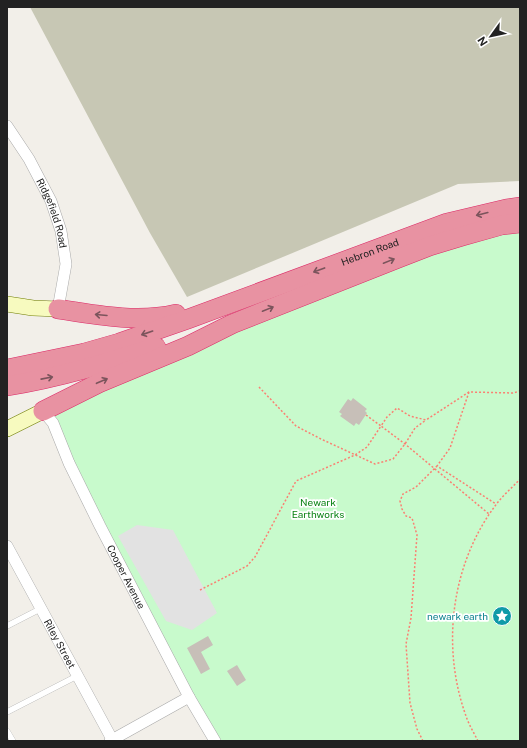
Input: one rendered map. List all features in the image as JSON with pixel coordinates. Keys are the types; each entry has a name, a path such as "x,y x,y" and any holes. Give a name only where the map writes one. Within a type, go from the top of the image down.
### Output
{"highway":[{"name":"Hebron Road","path":"223,305 447,223 520,207"},
{"name":"Hebron Road","path":"232,324 430,246 502,225 520,223"},
{"path":"58,309 93,314 142,318 163,317 223,305"},
{"path":"7,369 84,353 188,319 223,305"},
{"path":"7,386 64,375 232,324"},
{"path":"43,412 99,383 188,346 232,324"}],"street":[{"name":"Ridgefield Road","path":"7,126 29,158 51,201 61,231 66,264 58,309"},
{"path":"7,304 33,308 58,309"},
{"path":"7,429 43,412"},
{"name":"Cooper Avenue","path":"43,412 53,423 69,463 189,697 215,741"},
{"name":"Riley Street","path":"7,546 40,609 78,676 111,741"},
{"path":"111,741 189,697"}],"lane":[{"path":"7,626 40,609"},
{"path":"7,712 78,676"},
{"path":"7,731 13,741"}],"path":[{"path":"259,387 296,426 321,440 375,464 393,460 405,444 414,428 469,392 513,393 520,391"},
{"path":"423,741 417,729 410,703 406,644 411,618 417,535 412,518 406,516 400,502 403,494 416,487 435,469 450,448 469,392"},
{"path":"200,590 247,566 255,557 296,481 355,455 367,447 387,417 397,408 410,416 426,420"},
{"path":"366,415 405,444 489,514"},
{"path":"437,466 496,504"},
{"path":"478,741 466,717 455,676 452,634 457,592 469,551 489,514 496,504 520,479"}],"shaded area":[{"path":"30,7 520,7 520,181 458,184 187,297 150,233"},
{"path":"137,525 173,530 217,613 192,630 166,621 118,536"}],"green space":[{"name":"Newark Earthworks","path":"520,223 520,741 215,741 43,411 232,324"}],"building":[{"path":"353,398 367,409 365,411 367,413 359,425 356,423 354,426 340,416 342,414 339,412 348,399 351,401"},
{"path":"208,636 213,645 201,652 210,669 201,674 187,648"},
{"path":"237,665 246,680 237,686 227,671"}],"place":[{"name":"newark earth","path":"502,616"}]}
